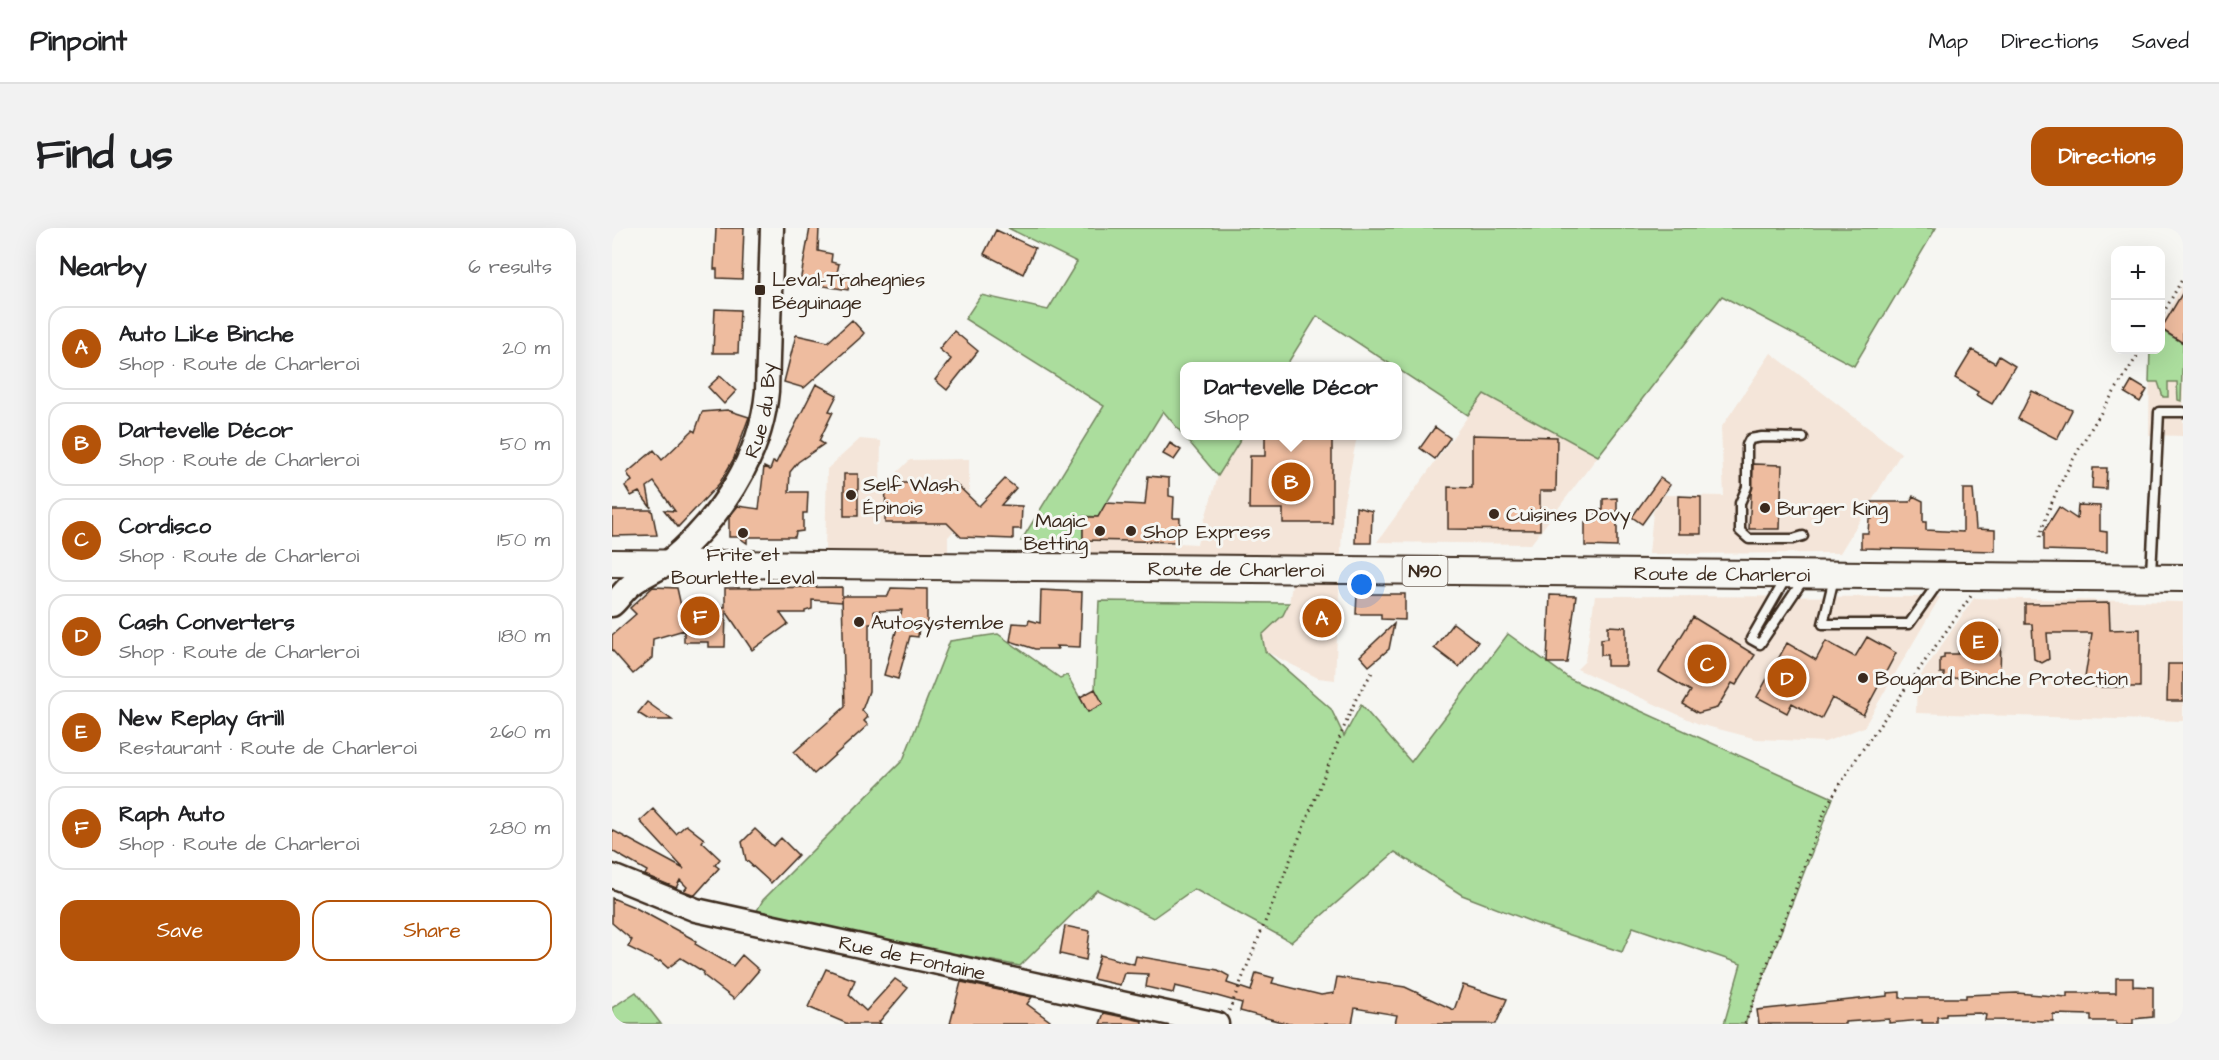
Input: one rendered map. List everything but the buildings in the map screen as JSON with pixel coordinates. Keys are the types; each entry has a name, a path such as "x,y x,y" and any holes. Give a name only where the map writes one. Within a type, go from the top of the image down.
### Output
{"main road":[{"name":"Route de Charleroi","path":"612,563 2183,578"}],"street":[{"name":"Rue du By","path":"612,605 629,586 666,563 699,531 734,487 756,446 765,414 772,228"},
{"name":"Rue de Fontaine","path":"612,876 696,910 1222,1020"}],"lane":[{"path":"2150,578 2154,540 2159,412 2183,412"},
{"path":"1803,438 1762,437 1750,440 1747,445 1747,487 1740,503 1740,531 1749,539 1793,539 1803,536"},
{"path":"1797,575 1760,644 1751,639 1797,575"},
{"path":"1835,575 1823,624 1910,624 1944,575"}],"path":[{"path":"2165,310 2183,278"},
{"path":"2040,537 2046,513 2089,434 2139,354"},
{"path":"1745,1024 1827,805 1860,753 1985,576"},
{"path":"1222,1020 1356,699 1374,669"}],"shaded area":[{"path":"2183,283 2183,436 2149,435 2150,354 2165,354 2165,317"},
{"path":"1771,353 1901,453 1840,553 1649,554 1653,512 1664,495 1724,496 1721,428"},
{"path":"1484,394 1598,456 1531,544 1377,542"},
{"path":"860,439 881,441 880,489 910,460 969,459 969,515 948,537 948,552 825,552 827,469"},
{"path":"1241,440 1356,440 1343,507 1335,680 1318,678 1265,651 1262,635 1283,615 1289,603 1294,573 1085,572 1083,516 1098,517 1142,541 1197,544 1218,476"},
{"path":"1595,596 1940,597 1864,727 1825,742 1757,739 1699,724 1577,669 1585,661"},
{"path":"1974,598 2183,602 2183,721 1916,713 1917,681"}],"green space":[{"path":"1008,228 1936,228 1854,366 1722,296 1598,456 1484,394 1468,415 1402,372 1402,362 1387,362 1317,316 1288,362 1180,362 1180,431 1163,411 1098,517 1083,516 1083,540 1021,541 1104,406 965,319 981,295 1048,310 1077,262"},
{"path":"2165,332 2183,343 2181,401 2178,400 2177,382 2168,382 2168,397 2163,397 2158,382 2149,382 2150,354 2165,354"},
{"path":"1187,440 1240,440 1218,476"},
{"path":"1099,601 1289,603 1283,615 1262,635 1265,651 1331,709 1344,736 1361,705 1411,762 1508,634 1570,679 1833,798 1745,1024 1724,1024 1741,964 1633,927 1622,952 1540,925 1462,895 1395,852 1291,942 1194,889 1153,918 1097,890 1020,966 754,916 763,900 903,760 950,641 998,634 1060,678 1067,675 1088,712 1103,704 1095,689"},
{"path":"636,992 661,1024 612,1024 612,1008"}],"place":[{"name":"Leval-Trahegnies Béguinage","path":"760,290"},
{"name":"Dartevelle Décor","path":"1291,482"},
{"name":"Self Wash Épinois","path":"851,495"},
{"name":"Burger King","path":"1765,508"},
{"name":"Cuisines Dovy","path":"1494,514"},
{"name":"Magic Betting","path":"1100,531"},
{"name":"Shop Express","path":"1131,531"},
{"name":"Frite et Bourlette Leval","path":"743,533"},
{"name":"Raph Auto","path":"700,616"},
{"name":"Auto Like Binche","path":"1322,618"},
{"name":"Autosystem.be","path":"859,622"},
{"name":"New Replay Grill","path":"1979,641"},
{"name":"Cordisco","path":"1707,664"},
{"name":"Cash Converters","path":"1787,678"},
{"name":"Bougard Binche Protection","path":"1863,678"}]}
